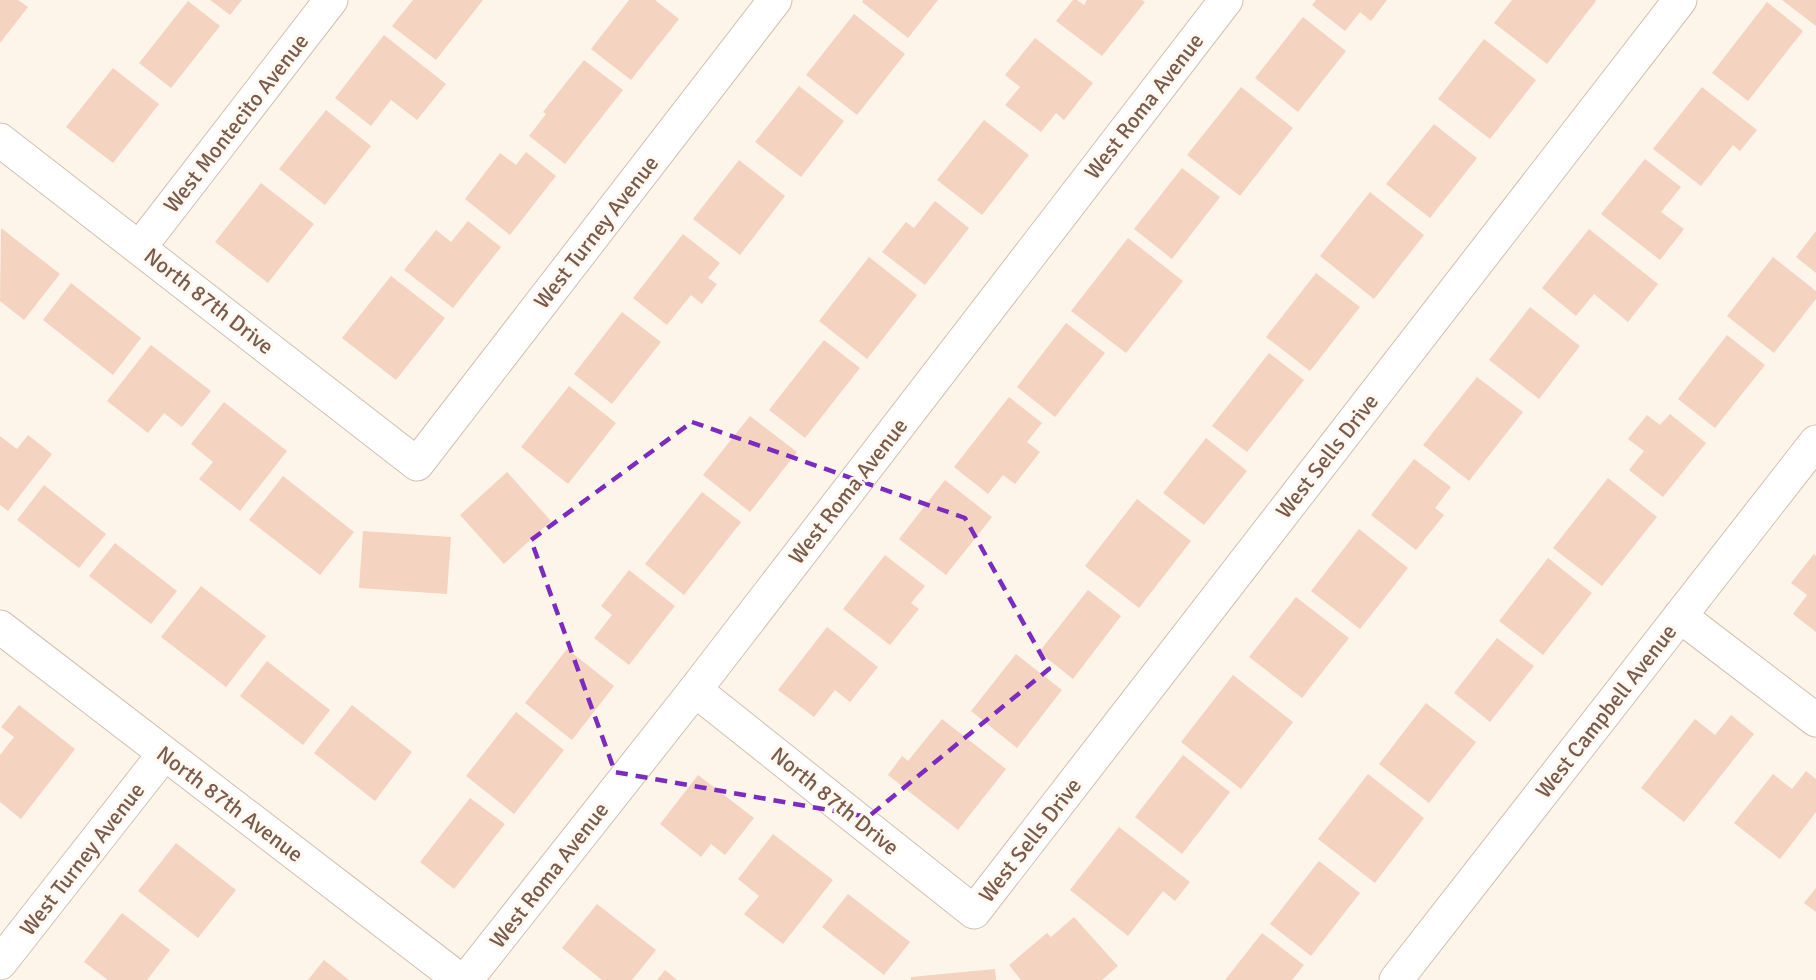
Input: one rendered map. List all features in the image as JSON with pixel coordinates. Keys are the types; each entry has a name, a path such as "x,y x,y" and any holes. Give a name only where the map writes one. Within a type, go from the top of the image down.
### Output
{"street":[{"name":"West Montecito Avenue","path":"140,247 332,0"},
{"name":"West Turney Avenue","path":"417,464 775,0"},
{"name":"West Roma Avenue","path":"466,980 695,690 1226,0"},
{"name":"West Sells Drive","path":"974,912 1680,0"},
{"name":"North 87th Drive","path":"0,140 417,464"},
{"name":"West Campbell Avenue","path":"1396,980 1816,442"},
{"path":"1680,616 1816,720"},
{"name":"North 87th Avenue","path":"0,627 460,980"},
{"name":"North 87th Drive","path":"695,690 974,912"},
{"name":"West Turney Avenue","path":"0,963 164,754"}],"highlighted area":[{"path":"692,422 965,518 1049,669 868,817 615,772 531,540"}],"building":[{"path":"0,0 18,0 28,7 0,43"},
{"path":"210,0 242,0 230,15"},
{"path":"413,0 483,0 436,60 392,26"},
{"path":"629,0 655,0 679,19 631,80 591,49"},
{"path":"863,0 938,0 908,38 862,2"},
{"path":"1073,0 1084,5 1087,0 1142,0 1145,2 1102,56 1056,21"},
{"path":"1316,0 1387,0 1371,21 1360,12 1345,31 1312,5"},
{"path":"1512,0 1596,1 1547,64 1494,23"},
{"path":"1782,0 1816,0 1816,26"},
{"path":"188,1 220,26 171,88 139,63"},
{"path":"1767,2 1803,31 1748,101 1712,73"},
{"path":"854,14 905,54 857,115 806,75"},
{"path":"1303,17 1346,51 1298,112 1255,78"},
{"path":"384,35 446,84 417,120 391,100 371,126 335,98"},
{"path":"1035,38 1093,83 1064,120 1056,113 1041,132 1005,105 1020,87 1005,75"},
{"path":"1484,39 1536,80 1490,139 1438,99"},
{"path":"584,60 623,90 565,164 529,136 546,114 543,112"},
{"path":"113,68 159,104 113,163 66,127"},
{"path":"799,86 844,121 801,177 755,142"},
{"path":"1241,87 1293,128 1240,196 1187,155"},
{"path":"1702,87 1757,130 1740,151 1733,145 1701,186 1653,149"},
{"path":"326,110 371,146 325,205 279,169"},
{"path":"984,120 1029,155 982,215 937,180"},
{"path":"1434,124 1477,158 1430,218 1386,184"},
{"path":"526,152 556,176 510,235 465,199 500,153 516,165"},
{"path":"1645,159 1681,187 1661,212 1684,229 1660,260 1601,214"},
{"path":"739,160 785,196 740,255 693,219"},
{"path":"1182,168 1220,197 1172,259 1134,229"},
{"path":"261,183 314,224 268,283 215,242"},
{"path":"1370,192 1424,235 1374,299 1320,256"},
{"path":"935,201 969,228 925,285 882,252 906,222 914,228"},
{"path":"468,221 501,247 453,308 404,270 436,230 451,242"},
{"path":"1,228 60,274 24,320 0,301"},
{"path":"1589,229 1658,284 1628,322 1594,294 1576,316 1542,288"},
{"path":"1816,231 1816,273 1796,257"},
{"path":"683,234 720,263 708,278 717,284 702,304 691,295 667,325 633,298"},
{"path":"1128,238 1183,281 1126,353 1071,311"},
{"path":"869,257 917,295 867,359 819,321"},
{"path":"1773,257 1816,291 1816,299 1774,353 1727,316"},
{"path":"1316,273 1360,307 1310,371 1266,337"},
{"path":"391,276 445,318 396,380 342,338"},
{"path":"71,283 141,338 113,375 43,320"},
{"path":"1530,307 1580,346 1539,399 1489,360"},
{"path":"622,312 661,342 612,404 574,374"},
{"path":"1066,323 1105,353 1055,417 1017,387"},
{"path":"1727,335 1765,365 1715,428 1678,399"},
{"path":"824,340 860,368 805,438 769,410"},
{"path":"151,345 211,391 182,427 164,413 148,433 107,401"},
{"path":"1269,353 1304,380 1247,452 1212,426"},
{"path":"1477,377 1523,412 1469,481 1423,445"},
{"path":"569,386 616,423 568,484 521,447"},
{"path":"1009,397 1042,423 1027,442 1040,452 1015,484 1003,475 988,494 954,467"},
{"path":"224,402 287,451 240,511 199,479 213,462 191,444"},
{"path":"1670,414 1706,443 1663,497 1629,470 1644,451 1628,439 1647,415 1660,425"},
{"path":"750,416 797,452 750,512 703,475"},
{"path":"28,435 52,454 8,511 0,505 0,436 17,449"},
{"path":"1206,438 1247,471 1204,525 1163,493"},
{"path":"1414,459 1451,487 1435,508 1444,515 1416,550 1371,515"},
{"path":"507,472 551,521 504,564 460,515"},
{"path":"283,476 354,532 320,575 249,520"},
{"path":"1608,478 1657,517 1602,586 1553,548"},
{"path":"945,480 992,517 946,575 899,539"},
{"path":"44,485 106,534 79,568 17,520"},
{"path":"702,492 741,522 684,595 645,564"},
{"path":"1137,499 1191,541 1139,608 1085,566"},
{"path":"1359,529 1408,568 1360,629 1311,591"},
{"path":"363,531 451,537 447,594 359,588"},
{"path":"115,543 177,591 151,624 89,576"},
{"path":"1814,554 1816,556 1816,632 1793,614 1807,595 1791,583"},
{"path":"885,555 925,586 911,603 919,609 890,645 843,609"},
{"path":"1548,558 1592,593 1543,655 1499,621"},
{"path":"629,570 675,606 629,665 594,638 612,615 601,606"},
{"path":"201,586 266,636 226,687 161,637"},
{"path":"1088,590 1121,616 1073,679 1039,652"},
{"path":"1296,597 1349,638 1302,698 1249,657"},
{"path":"827,627 878,667 850,702 835,690 814,717 778,690"},
{"path":"1497,638 1534,666 1490,722 1454,693"},
{"path":"567,649 614,686 572,740 525,703"},
{"path":"1016,654 1062,690 1017,748 971,711"},
{"path":"267,661 330,710 303,745 240,696"},
{"path":"1233,675 1293,722 1241,789 1181,742"},
{"path":"1426,703 1476,742 1429,803 1379,764"},
{"path":"19,705 75,749 21,819 0,802 0,755 14,737 1,727"},
{"path":"352,705 412,752 375,801 314,753"},
{"path":"516,712 564,750 514,814 466,776"},
{"path":"1731,715 1754,734 1684,822 1641,788 1695,719 1715,735"},
{"path":"942,719 1006,769 958,830 888,775 902,756 908,761"},
{"path":"1183,755 1230,792 1182,854 1135,817"},
{"path":"1806,771 1816,779 1816,812 1780,859 1734,823 1773,774 1792,789"},
{"path":"1368,774 1424,818 1375,883 1318,839"},
{"path":"698,775 754,818 725,855 711,844 701,857 660,824"},
{"path":"470,798 505,824 454,889 420,862"},
{"path":"1119,827 1190,882 1175,901 1163,891 1128,936 1070,890"},
{"path":"773,834 833,880 783,944 744,914 759,896 738,879"},
{"path":"176,843 236,890 198,938 138,891"},
{"path":"1319,861 1360,893 1311,956 1270,924"},
{"path":"1816,888 1816,912 1804,903"},
{"path":"848,894 910,942 884,975 822,927"},
{"path":"597,904 656,950 632,980 602,980 562,948"},
{"path":"122,913 170,950 147,980 108,980 84,962"},
{"path":"1074,917 1118,966 1102,980 1021,980 1009,965 1047,933 1051,937"},
{"path":"1262,933 1304,965 1292,980 1225,980"},
{"path":"324,960 349,980 308,980"},
{"path":"995,969 996,980 911,980 911,977"},
{"path":"665,970 677,980 657,980"}]}
